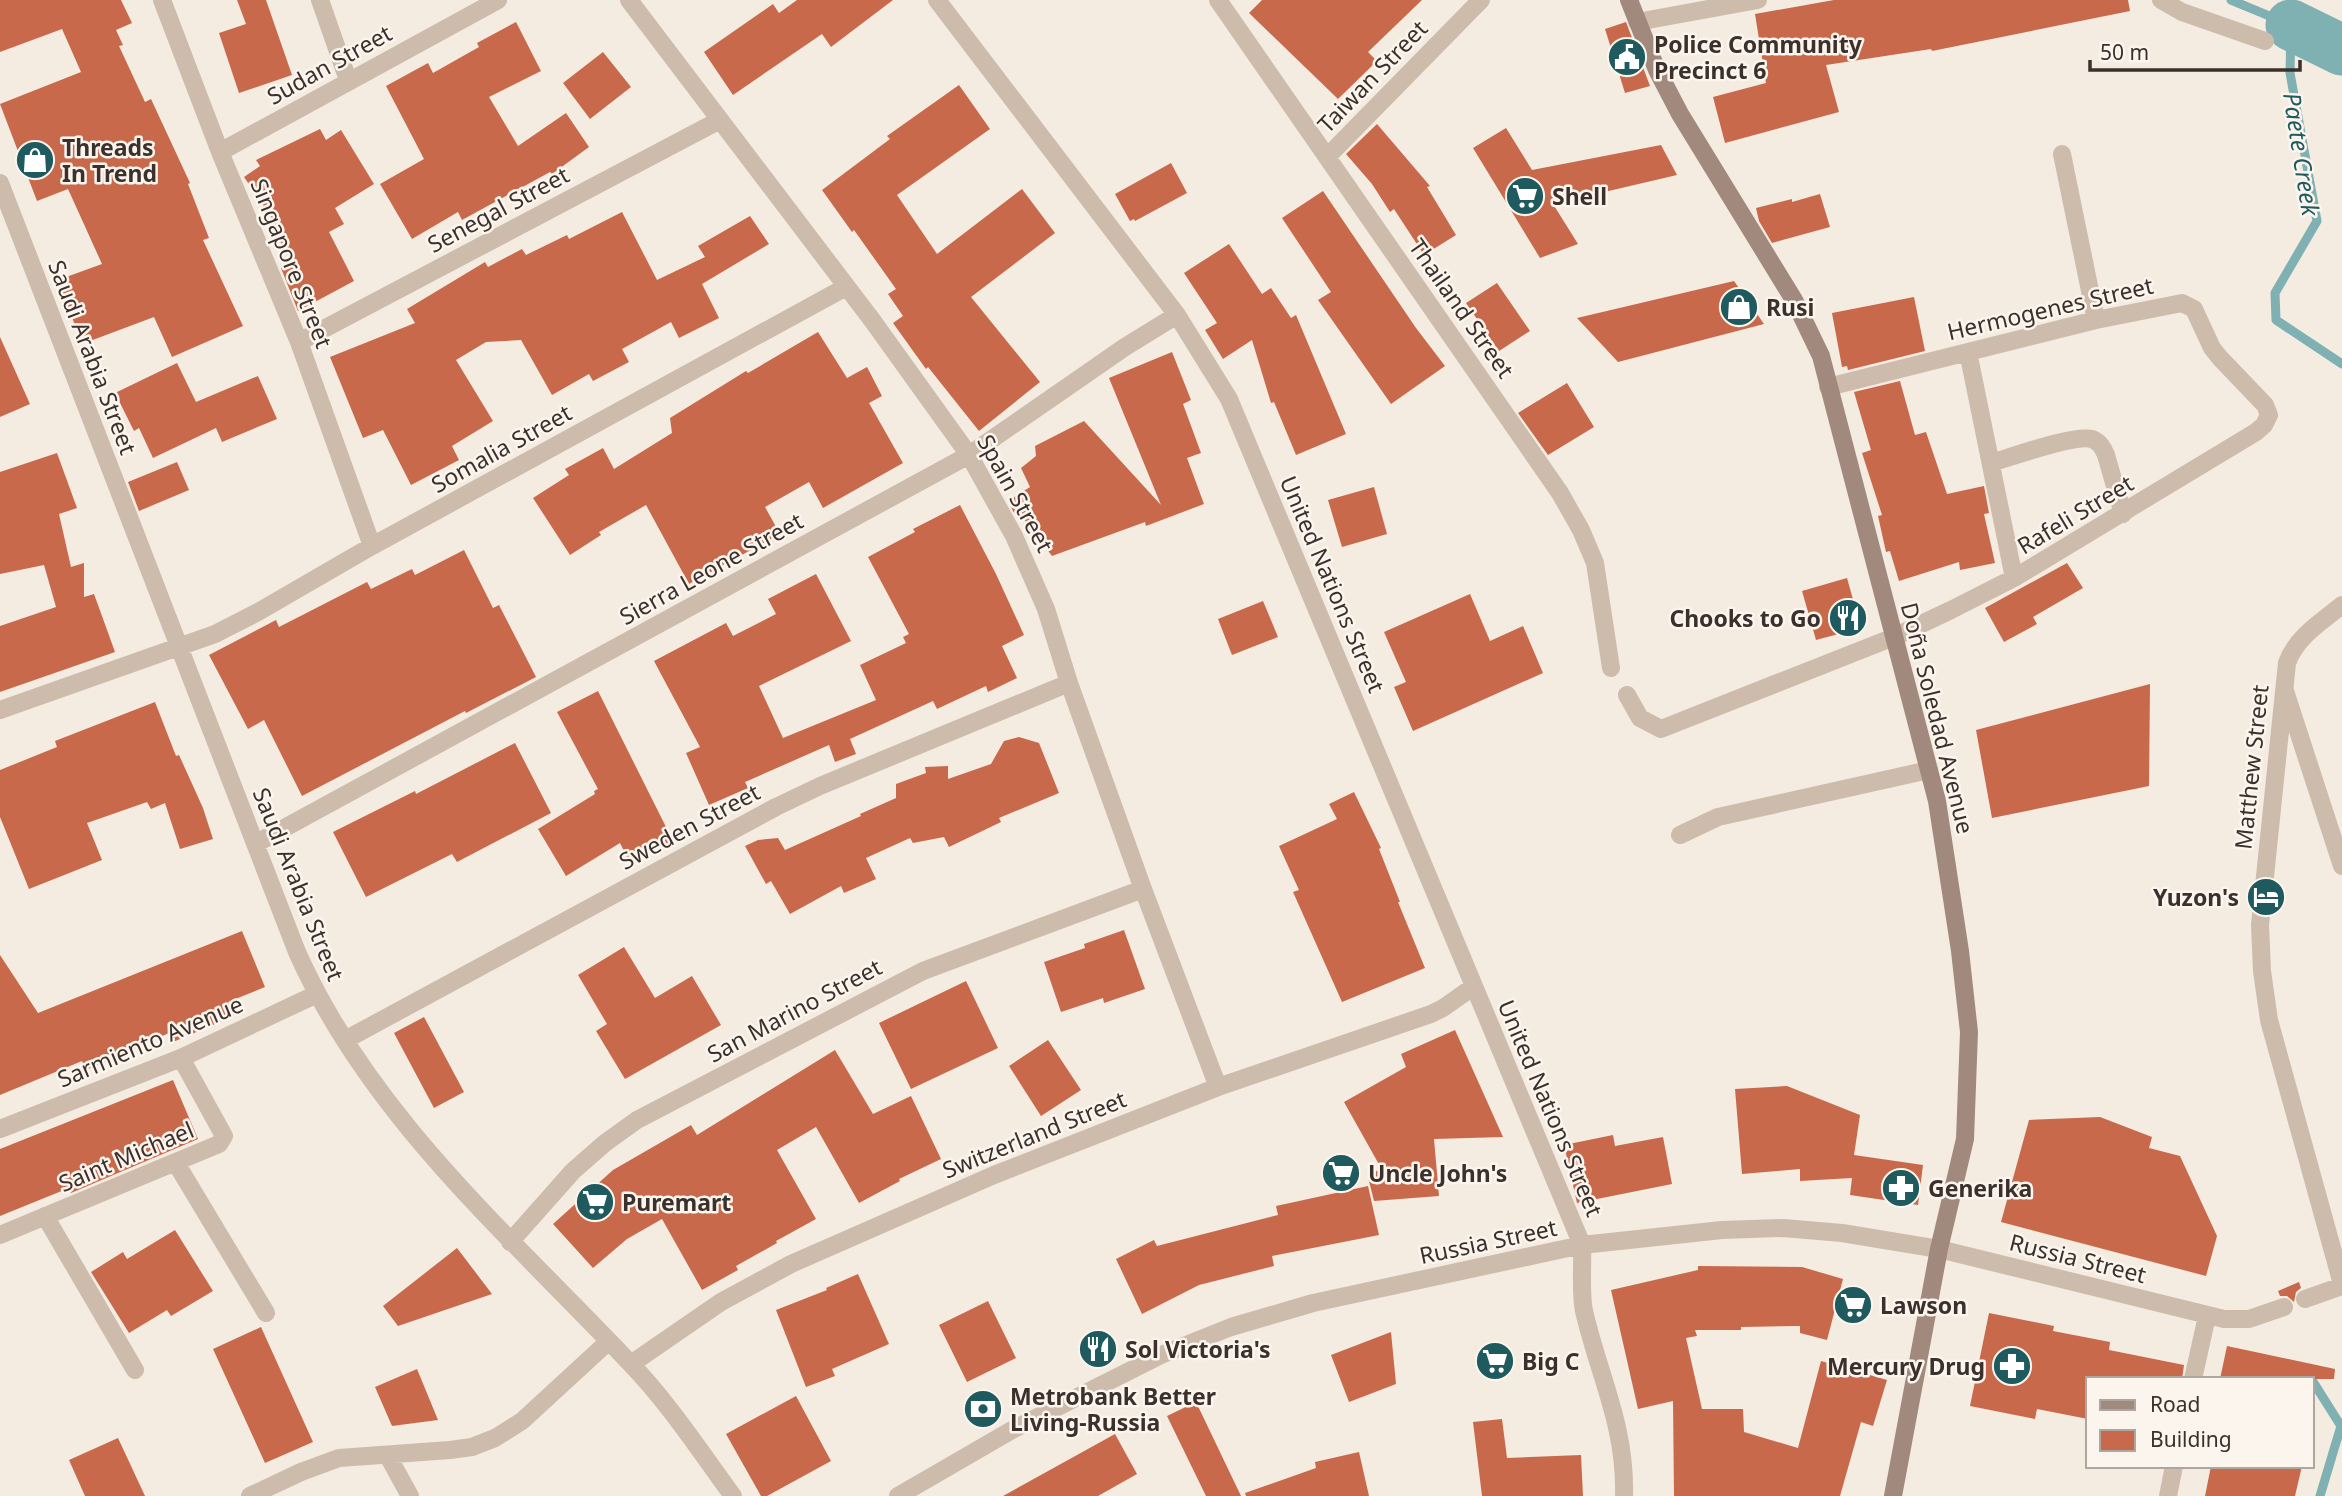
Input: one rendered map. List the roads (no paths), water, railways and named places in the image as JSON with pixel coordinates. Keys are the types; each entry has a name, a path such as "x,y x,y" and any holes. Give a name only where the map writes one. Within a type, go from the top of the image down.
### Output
{"main road":[{"name":"Doña Soledad Avenue","path":"1629,0 1680,114 1761,244 1822,356 1937,801 1969,1032 1965,1139 1939,1249 1893,1496"}],"street":[{"name":"Singapore Street","path":"162,0 220,152 299,342 372,546"},
{"path":"320,0 348,80"},
{"name":"Sudan Street","path":"220,152 498,0"},
{"name":"Spain Street","path":"629,0 846,286 969,455 1032,572 1143,889 1218,1087"},
{"name":"United Nations Street","path":"937,0 1177,315 1229,399 1582,1245"},
{"name":"Thailand Street","path":"1218,0 1565,502 1595,563 1611,668"},
{"name":"Taiwan Street","path":"1328,156 1480,0"},
{"path":"1637,22 1758,0"},
{"path":"2161,0 2182,12 2264,41"},
{"name":"Senegal Street","path":"299,342 720,120"},
{"path":"2062,154 2096,320"},
{"name":"Saudi Arabia Street","path":"0,183 178,648 297,952 317,994 375,1085 405,1124 510,1242 631,1364 733,1496"},
{"name":"Somalia Street","path":"0,710 178,648 258,612 372,546 846,286"},
{"name":"Hermogenes Street","path":"1829,387 2096,320 2175,303 2189,305 2197,315 2212,348 2265,405 2269,415"},
{"name":"Sierra Leone Street","path":"255,844 969,455 1177,315"},
{"path":"1968,352 2014,578"},
{"name":"Rafeli Street","path":"1627,695 1640,718 1661,729 1894,637 2014,578 2123,514 2256,432 2264,425 2269,415"},
{"path":"1991,463 2076,439 2095,440 2106,455 2123,514"},
{"name":"Matthew Street","path":"2342,605 2300,639 2292,649 2287,663 2260,925 2262,971 2269,1020 2342,1285"},
{"name":"Sweden Street","path":"345,1040 735,827 832,780 1069,683"},
{"path":"2283,684 2342,866"},
{"path":"1680,835 1718,817 1929,770"},
{"name":"San Marino Street","path":"510,1242 573,1171 637,1120 923,971 1143,889"},
{"name":"Switzerland Street","path":"631,1364 721,1302 791,1264 994,1175 1218,1087 1431,1014 1473,987"},
{"name":"Sarmiento Avenue","path":"0,1129 181,1058 317,994"},
{"name":"Saint Michael","path":"0,1235 219,1144 224,1136 181,1058"},
{"path":"176,1163 265,1313"},
{"path":"45,1216 135,1370"},
{"name":"Russia Street","path":"898,1496 1012,1430 1161,1354 1231,1327 1313,1303 1582,1245 1722,1230 1783,1228 1842,1233 1939,1249 2224,1319 2249,1319 2284,1307"},
{"path":"1582,1245 1584,1308 1617,1418 1625,1474 1625,1496"},
{"path":"2305,1299 2342,1285"},
{"path":"2193,1377 2207,1316"},
{"path":"250,1496 339,1458 472,1447 495,1438 522,1421 609,1341"},
{"path":"388,1456 410,1496"},
{"path":"2168,1496 2174,1468"}],"waterway":[{"name":"Paete Creek","path":"2231,0 2291,25 2290,73 2317,221 2275,293 2276,320 2342,364"},
{"name":"Paete Creek","path":"2291,25 2342,50"},
{"name":"Paete Creek","path":"2314,1383 2341,1426 2320,1496"}],"place":[{"name":"Police Community Precinct 6","path":"1627,57"},
{"name":"Threads In Trend","path":"35,160"},
{"name":"Shell","path":"1525,196"},
{"name":"Rusi","path":"1739,307"},
{"name":"Chooks to Go","path":"1848,618"},
{"name":"Yuzon's","path":"2266,897"},
{"name":"Uncle John's","path":"1341,1173"},
{"name":"Generika","path":"1901,1188"},
{"name":"Puremart","path":"595,1202"},
{"name":"Lawson","path":"1853,1305"},
{"name":"Sol Victoria's","path":"1098,1349"},
{"name":"Big C","path":"1495,1361"},
{"name":"Mercury Drug","path":"2012,1366"},
{"name":"Metrobank Better Living-Russia","path":"983,1409"}]}
